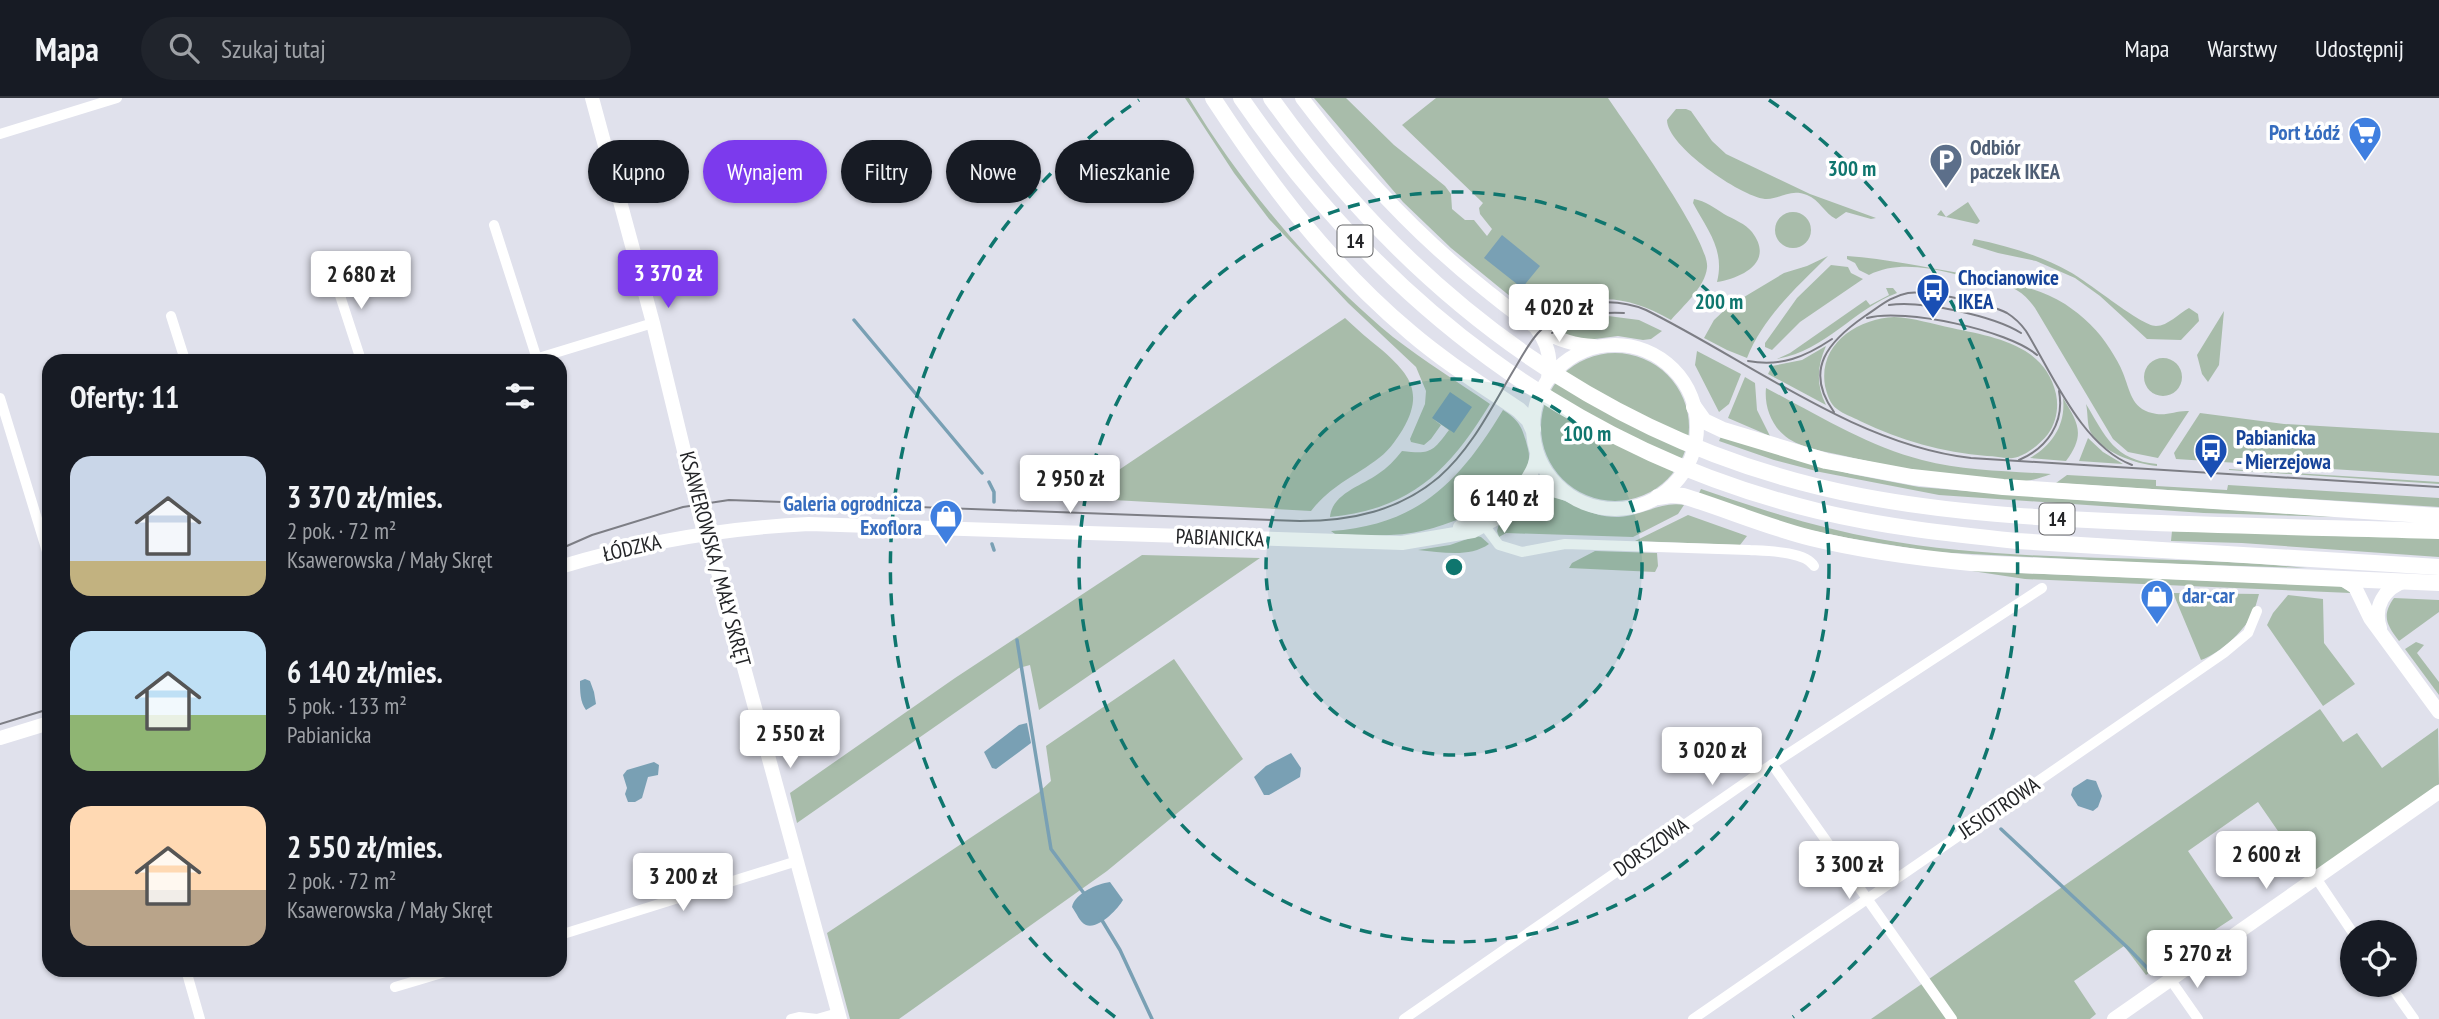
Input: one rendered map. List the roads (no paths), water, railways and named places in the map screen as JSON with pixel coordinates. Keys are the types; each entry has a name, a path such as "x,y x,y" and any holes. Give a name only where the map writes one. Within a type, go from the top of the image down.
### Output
{"main road":[{"name":"KSAWEROWSKA / MAŁY SKRĘT","path":"593,98 706,533 839,1016"},
{"path":"1213,98 1285,202 1342,268 1410,333 1519,410 1529,420 1537,455 1547,473 1567,494 1595,506 1610,509 1636,506 1658,497 1683,496 1765,525 1812,538 1915,557 1971,563 2439,583"},
{"name":"14","path":"1241,98 1305,185 1352,237 1448,328 1493,361 1594,425 1664,459 1729,485 1831,514 1897,528 2017,541 2439,567"},
{"name":"14","path":"1271,98 1321,165 1394,245 1438,287 1510,345 1568,383 1635,419 1737,462 1860,496 1946,509 2189,524 2439,531"},
{"path":"1302,98 1396,210 1469,277 1535,327 1567,342 1630,346 1655,355 1673,369 1687,387 1694,407 1696,430 1690,456 1677,479 1658,497"},
{"path":"1535,327 1548,348 1550,365 1547,381"},
{"path":"1533,429 1537,400 1547,381 1564,362 1598,346"},
{"path":"1694,407 1704,421 1723,430 1826,461 1912,477 2003,487 2439,516"},
{"name":"PABIANICKA","path":"1440,537 1492,509 1519,488 1532,475 1537,455"},
{"name":"PABIANICKA","path":"706,533 780,525 839,524 1416,542 1463,534 1484,526 1541,493 1553,490 1567,494"},
{"name":"ŁÓDZKA","path":"567,565 634,546 706,533"},
{"path":"2342,579 2355,587 2383,636 2439,712"},
{"path":"2383,636 2377,618 2380,604 2390,589 2406,581"},
{"path":"0,738 42,725"},
{"path":"2114,1019 2439,792"}],"street":[{"path":"0,134 117,98"},
{"path":"494,225 532,354"},
{"path":"332,271 359,354"},
{"path":"170,316 183,354"},
{"path":"553,354 653,323"},
{"path":"0,398 42,535"},
{"path":"1484,526 1496,542 1513,551 1532,551 1565,544 1749,550 1807,558 1814,566"},
{"name":"DORSZOWA","path":"1404,1019 1772,764 2042,588"},
{"name":"JESIOTROWA","path":"1693,1019 2240,642 2253,624 2257,611"},
{"path":"1772,764 1952,1019"},
{"path":"567,933 797,862"},
{"path":"2316,878 2344,920"},
{"path":"188,977 200,1019"},
{"path":"395,987 429,977"},
{"path":"2170,979 2198,1019"},
{"path":"2398,997 2414,1019"},
{"path":"791,1019 839,1016"}],"water":[{"path":"1502,235 1540,266 1522,288 1484,258"},
{"path":"1450,392 1472,407 1454,433 1432,418"},
{"path":"580,681 590,681 596,704 586,710 580,689"},
{"path":"1027,723 1031,743 996,769 992,768 984,752 1019,725"},
{"path":"1291,753 1301,768 1300,777 1269,795 1264,795 1254,777 1266,766"},
{"path":"654,762 659,765 658,775 648,777 642,798 628,802 623,775 627,770"},
{"path":"2087,779 2096,781 2102,796 2098,807 2093,811 2078,806 2071,795 2073,788"},
{"path":"1110,882 1123,900 1102,922 1091,926 1084,924 1072,907 1077,897 1087,890"}],"waterway":[{"path":"854,320 982,473"},
{"path":"989,482 994,492 994,502"},
{"path":"992,544 994,550"},
{"path":"1017,640 1051,849 1086,896"},
{"path":"2001,829 2153,974"},
{"path":"1100,917 1120,950 1152,1019"}],"tram line":[{"path":"1834,412 1825,397 1821,382 1824,357 1831,346 1865,316 1896,297 1908,293 1943,296 1999,309 2015,319 2026,331 2058,388 2084,426 2114,456 2132,465"},
{"path":"567,546 592,535 683,507 729,500 1300,521 1338,519 1374,512 1424,489 1451,465 1472,439 1526,350 1549,322 1575,308 1603,303 1632,305 1646,310 1845,419 1886,437 1928,450 1971,458 2439,487"},
{"path":"1889,305 1938,307 1976,315 2021,333"},
{"path":"1552,333 1586,316 1624,313"},
{"path":"1867,318 1905,316 1955,323 2003,337 2037,355"},
{"path":"1748,361 1771,363 1792,359 1832,339"},
{"path":"2019,460 2038,449 2052,433 2059,414 2059,391"},
{"path":"0,724 42,711"}],"place":[{"name":"Port Łódź","path":"2365,163"},
{"name":"Odbiór paczek IKEA","path":"1946,190"},
{"name":"Chocianowice IKEA","path":"1933,320"},
{"name":"Pabianicka - Mierzejowa","path":"2211,480"},
{"name":"Galeria ogrodnicza Exoflora","path":"946,546"},
{"name":"dar-car","path":"2157,626"}]}
